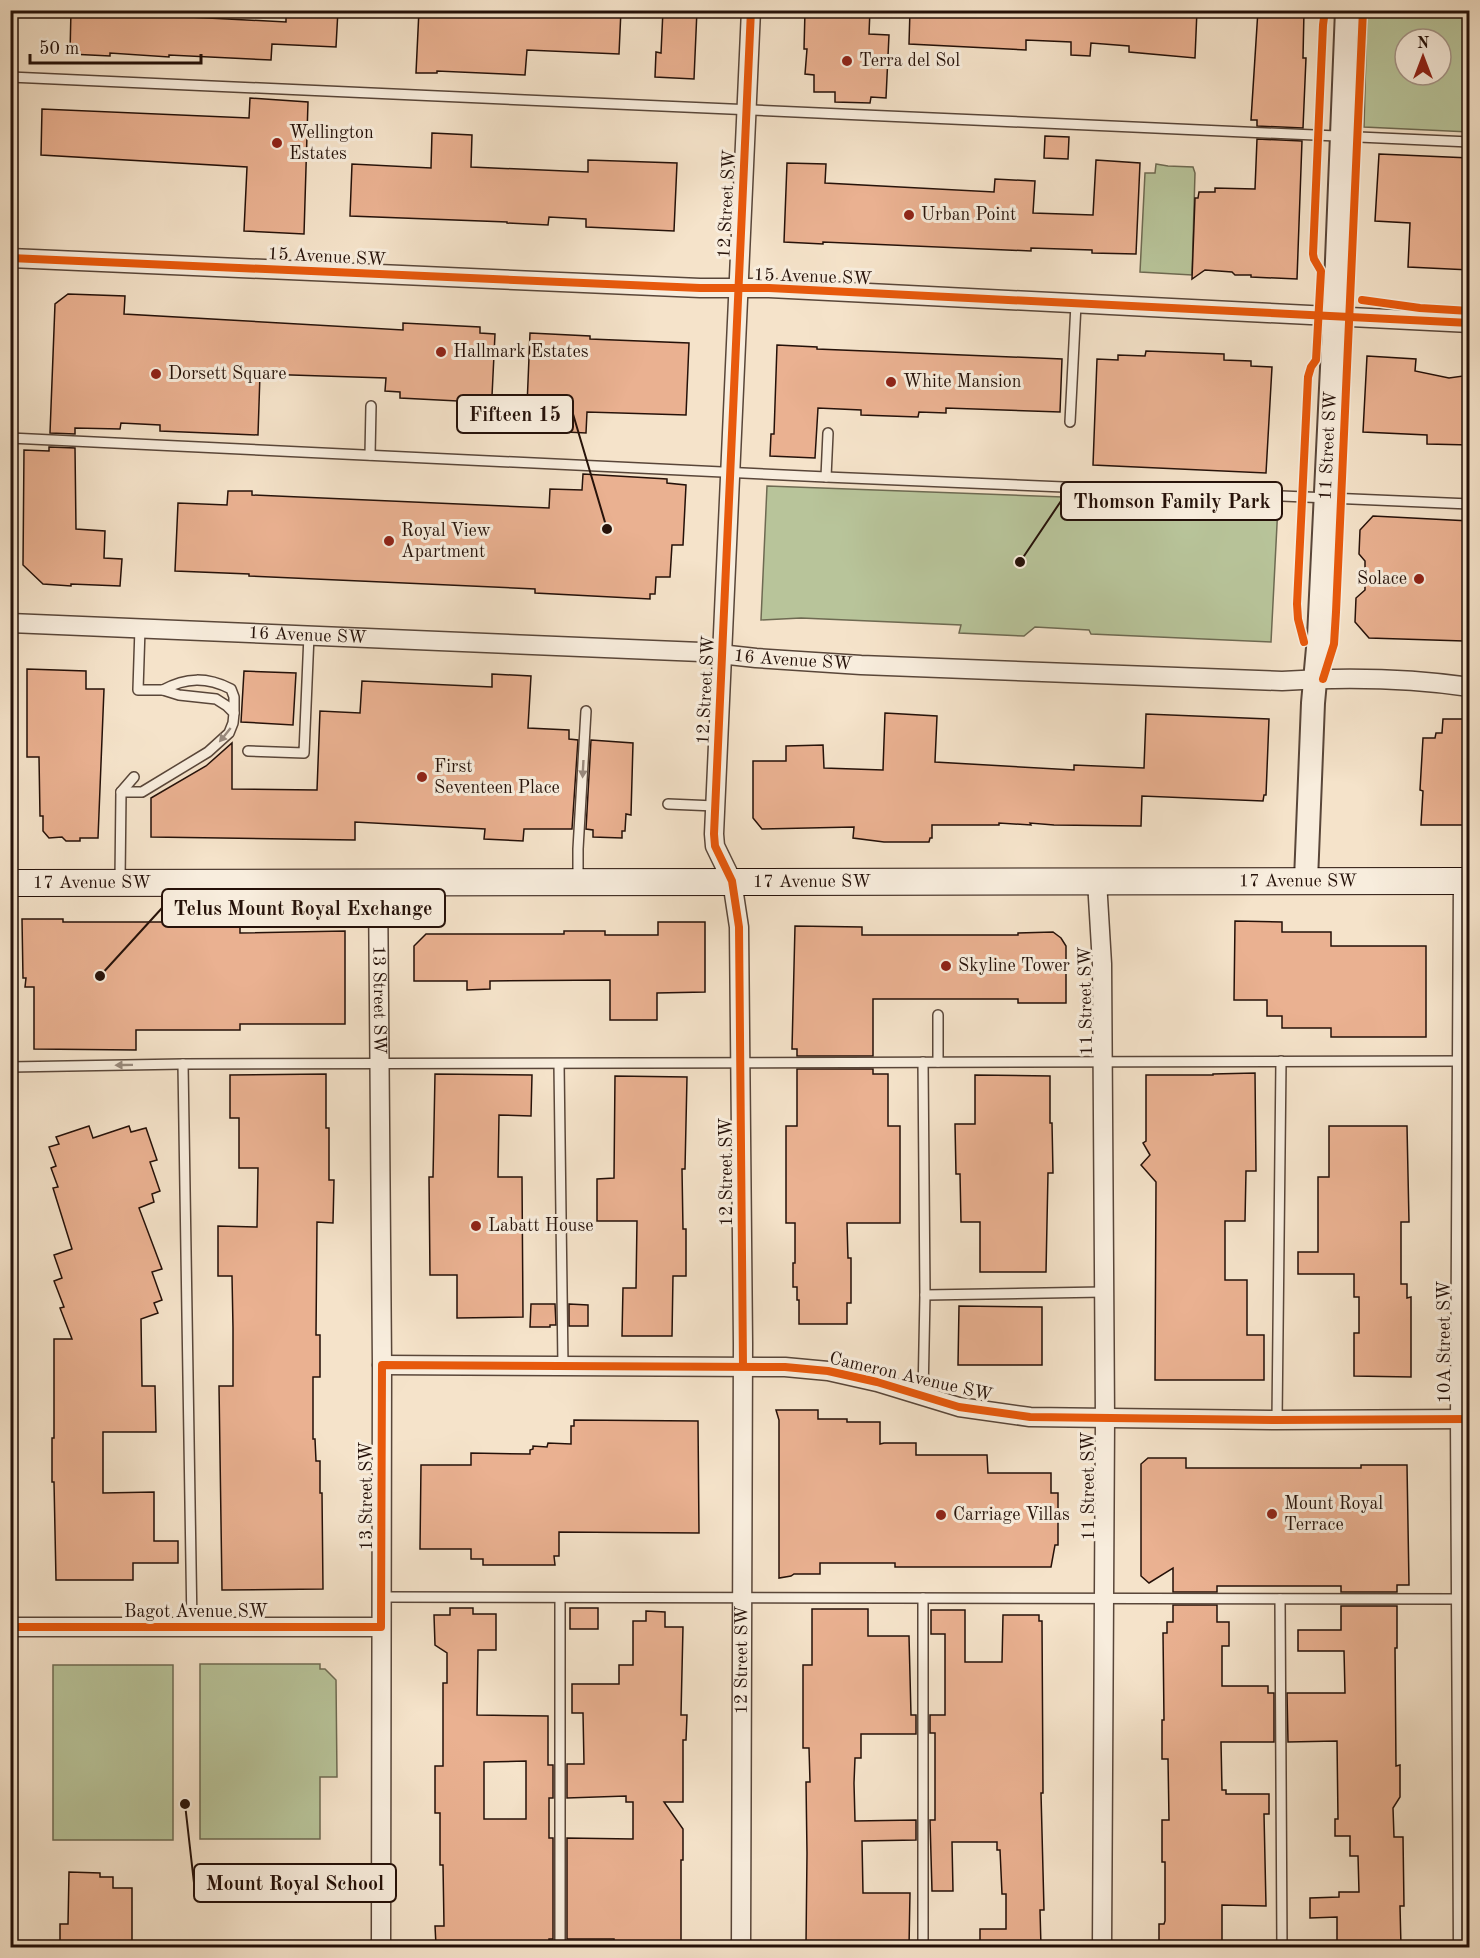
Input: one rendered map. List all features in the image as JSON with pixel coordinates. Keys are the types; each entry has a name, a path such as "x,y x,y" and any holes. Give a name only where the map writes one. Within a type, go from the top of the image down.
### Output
{"main road":[{"name":"17 Avenue SW","path":"10,883 1467,881"}],"street":[{"name":"12 Street SW","path":"741,1947 743,1366 739,927 732,881 715,846 715,806 751,10"},
{"name":"11 Street SW","path":"1306,880 1313,703 1326,498 1347,10"},
{"name":"15 Avenue SW","path":"10,258 739,290 769,288 1470,323"},
{"name":"16 Avenue SW","path":"10,623 723,654 872,665 1282,681 1316,679 1440,682 1470,687"},
{"name":"11 Street SW","path":"1097,881 1102,964 1105,1419 1102,1947"},
{"name":"10A Street SW","path":"1463,1947 1467,881"},
{"name":"13 Street SW","path":"378,882 382,1365 381,1947"},
{"name":"Cameron Avenue SW","path":"382,1365 785,1367 828,1371 877,1382 959,1407 1030,1417 1277,1420 1465,1419"},
{"name":"Bagot Avenue SW","path":"10,1627 381,1627"}],"lane":[{"path":"10,77 1470,142"},
{"path":"1070,422 1076,304"},
{"path":"370,455 371,406"},
{"path":"826,477 828,433"},
{"path":"10,438 826,477 1470,504"},
{"path":"140,628 138,690 163,690 179,695 216,699 234,713"},
{"path":"248,751 304,753 309,635"},
{"path":"121,792 142,792 208,752 230,733 234,713 234,697 231,688 220,683 190,681 177,682 163,690"},
{"path":"578,881 586,711"},
{"path":"120,883 121,792 134,777"},
{"path":"668,804 715,806"},
{"path":"938,1015 938,1062"},
{"path":"1277,1420 1281,1061"},
{"path":"10,1067 183,1064 1466,1061"},
{"path":"923,1062 925,1295 923,1396"},
{"path":"183,1064 192,1627"},
{"path":"559,1064 563,1366"},
{"path":"925,1295 1104,1292"},
{"path":"382,1597 1466,1599"},
{"path":"560,1598 560,1947"},
{"path":"923,1599 923,1947"},
{"path":"1280,1599 1282,1947"}],"green space":[{"path":"1367,11 1469,11 1469,132 1364,127"},
{"path":"1156,164 1193,167 1195,173 1192,275 1140,272 1145,173 1155,173"},
{"path":"767,486 1278,505 1271,642 1091,634 1089,630 1035,627 1024,636 959,633 961,625 801,618 761,620"},
{"path":"200,1664 320,1664 320,1669 325,1669 336,1680 337,1777 320,1777 320,1839 200,1839"},
{"path":"53,1665 173,1665 173,1840 53,1840"}],"building":[{"path":"71,10 112,10 112,13 286,22 286,10 338,10 336,47 272,44 271,60 110,53 110,56 70,54"},
{"path":"419,10 621,10 619,54 527,50 525,75 437,71 437,73 416,73"},
{"path":"663,10 697,10 694,79 655,77 656,52 661,53"},
{"name":"Terra del Sol","path":"870,10 869,34 889,35 886,98 871,97 870,103 835,102 835,92 814,92 814,75 805,74 807,49 804,49 805,11"},
{"path":"910,10 1197,10 1195,58 1129,52 1129,46 1091,43 1090,56 1071,55 1071,42 1026,40 1026,50 909,44"},
{"path":"1258,10 1304,11 1303,58 1306,58 1303,128 1257,126 1257,120 1251,120"},
{"path":"250,98 308,102 304,234 244,231 247,167 41,155 42,109 249,118"},
{"path":"432,133 472,135 471,167 588,172 588,160 677,163 674,231 586,227 586,219 549,217 548,225 350,216 352,164 431,168"},
{"path":"1045,136 1069,137 1068,159 1044,158"},
{"path":"1257,139 1302,141 1297,279 1251,277 1251,275 1235,275 1232,272 1205,270 1192,279 1195,198 1198,198 1199,192 1215,192 1215,188 1255,189"},
{"path":"1379,154 1470,158 1470,270 1408,267 1410,223 1375,221"},
{"path":"1096,160 1140,163 1136,254 1092,253 1092,250 1031,248 1031,251 784,242 787,163 826,164 825,183 994,192 995,179 1035,181 1033,213 1093,215"},
{"name":"Dorsett Square","path":"68,294 125,296 124,314 403,330 403,323 480,327 480,333 495,334 492,396 477,396 477,402 400,398 400,392 385,391 386,378 260,374 258,435 160,431 160,425 121,423 120,429 75,428 75,434 50,433 55,304"},
{"path":"530,333 590,336 590,339 689,343 686,415 587,412 586,433 526,430"},
{"path":"777,345 817,347 817,349 1062,359 1060,412 946,408 946,413 919,412 918,417 861,415 861,410 818,408 815,458 770,456 771,434 774,434"},
{"path":"1146,351 1224,354 1224,360 1251,361 1251,366 1272,367 1266,473 1093,465 1097,359 1118,360 1118,355 1145,356"},
{"path":"1367,356 1416,359 1415,371 1449,378 1470,375 1470,445 1427,444 1427,435 1363,432"},
{"path":"49,447 75,448 76,529 105,531 104,558 122,559 120,586 43,584 23,565 24,450 49,451"},
{"path":"583,474 667,479 667,483 686,485 683,545 672,545 670,577 656,577 655,594 650,594 650,599 535,593 535,589 175,571 178,503 227,505 228,491 252,491 252,495 549,508 550,489 582,490"},
{"name":"Solace","path":"1373,516 1470,521 1470,636 1464,641 1369,638 1355,622 1356,598 1365,590 1365,561 1359,554 1360,530"},
{"path":"27,669 86,671 86,689 104,689 98,838 66,841 62,837 49,838 43,831 43,816 40,816 39,757 27,757"},
{"path":"244,671 296,673 293,725 241,722"},
{"path":"492,674 531,676 528,728 569,730 569,739 578,740 572,829 524,829 523,841 484,839 485,829 355,822 355,840 151,837 151,798 206,766 232,743 232,789 317,790 320,711 360,713 362,681 492,687"},
{"path":"885,713 937,716 935,762 1074,770 1074,765 1144,768 1146,714 1269,719 1266,795 1263,801 1142,796 1141,826 1030,823 1031,825 999,823 999,825 932,825 932,838 929,842 884,842 853,838 854,827 762,829 753,818 753,761 786,761 786,746 823,745 824,768 883,770"},
{"path":"1443,719 1470,719 1470,825 1421,825 1423,791 1420,790 1423,738 1435,738 1436,733 1442,733"},
{"path":"591,740 633,743 631,815 626,814 625,831 622,831 622,838 593,837 593,830 586,829"},
{"path":"22,919 63,919 63,922 240,922 240,933 345,931 345,1024 240,1024 240,1030 136,1030 136,1050 34,1049 34,987 25,987 26,978 23,978"},
{"path":"1235,921 1282,922 1282,932 1331,932 1331,946 1426,946 1426,1037 1331,1037 1331,1028 1282,1028 1282,1016 1267,1016 1267,1000 1234,1000"},
{"path":"658,922 705,922 705,992 657,993 657,1020 610,1020 610,980 490,981 490,989 467,990 467,981 414,981 414,946 426,934 564,934 564,931 605,931 605,935 658,935"},
{"path":"795,926 862,927 862,935 1018,935 1018,933 1053,932 1066,946 1066,1003 1018,1003 1018,999 873,999 873,1056 797,1056 797,1049 792,1049"},
{"path":"797,1069 873,1069 873,1074 888,1074 888,1126 900,1126 900,1223 847,1223 848,1258 851,1258 851,1303 847,1303 847,1324 799,1324 797,1287 793,1287 795,1223 786,1223 786,1126 797,1126"},
{"path":"1255,1073 1256,1171 1246,1171 1245,1221 1225,1221 1225,1280 1247,1280 1247,1335 1264,1335 1264,1380 1155,1380 1156,1182 1141,1165 1150,1155 1143,1143 1146,1141 1146,1075"},
{"path":"326,1074 329,1180 334,1180 333,1223 317,1222 316,1335 320,1335 320,1377 313,1377 313,1439 315,1439 316,1461 320,1461 320,1493 322,1493 323,1589 222,1590 219,1386 233,1386 233,1328 232,1276 218,1276 218,1226 257,1227 258,1168 239,1168 239,1118 230,1118 230,1075"},
{"path":"435,1074 532,1075 531,1116 499,1115 498,1177 522,1177 523,1317 457,1318 457,1275 430,1275 429,1177 433,1177"},
{"path":"975,1075 1050,1076 1053,1173 1048,1173 1046,1272 980,1272 980,1222 961,1222 960,1174 956,1174 955,1124 975,1124"},
{"path":"615,1076 687,1077 685,1169 682,1169 686,1276 673,1276 672,1336 622,1336 623,1288 636,1288 637,1221 597,1221 597,1179 614,1178"},
{"path":"89,1126 93,1138 129,1126 131,1132 146,1128 157,1160 150,1162 160,1191 152,1194 154,1202 139,1208 162,1269 152,1272 162,1300 154,1303 158,1313 141,1319 142,1386 155,1386 156,1432 103,1432 103,1493 154,1492 154,1541 178,1541 178,1563 133,1563 133,1580 56,1580 54,1482 52,1482 54,1339 72,1339 60,1308 64,1307 54,1281 62,1278 54,1255 72,1249 53,1188 58,1187 51,1168 56,1166 49,1147 59,1144 56,1137"},
{"path":"1329,1126 1407,1126 1409,1222 1401,1222 1401,1284 1407,1284 1407,1298 1411,1297 1411,1377 1354,1376 1354,1333 1359,1333 1359,1297 1354,1297 1354,1274 1298,1274 1298,1252 1318,1252 1318,1177 1329,1177"},
{"path":"531,1304 555,1304 556,1325 530,1327"},
{"path":"569,1304 588,1305 588,1326 569,1326"},
{"path":"959,1306 1042,1307 1042,1365 958,1365"},
{"path":"776,1410 818,1410 818,1419 880,1422 880,1444 916,1443 916,1455 987,1455 988,1473 1051,1473 1051,1493 1058,1493 1058,1545 1055,1545 1051,1567 895,1567 895,1563 820,1563 820,1574 794,1574 779,1578 779,1420"},
{"path":"574,1420 698,1421 699,1533 559,1532 559,1556 554,1556 555,1565 483,1565 483,1559 471,1559 471,1549 420,1549 421,1465 471,1465 471,1453 530,1454 533,1446 547,1447 548,1443 571,1444 571,1426 574,1426"},
{"path":"1148,1458 1186,1458 1186,1468 1361,1468 1361,1465 1407,1465 1409,1585 1397,1585 1397,1592 1341,1592 1341,1586 1217,1586 1217,1592 1173,1592 1173,1568 1149,1583 1141,1576 1141,1464"},
{"path":"1173,1605 1217,1605 1217,1622 1229,1622 1229,1646 1222,1646 1222,1686 1268,1686 1268,1693 1274,1693 1274,1742 1221,1742 1222,1790 1226,1790 1226,1794 1269,1794 1269,1814 1264,1814 1266,1906 1222,1905 1222,1947 1159,1947 1159,1924 1164,1924 1165,1921 1162,1820 1169,1820 1168,1759 1162,1759 1163,1633 1167,1633 1167,1622 1173,1622"},
{"path":"1341,1606 1397,1606 1396,1766 1400,1765 1400,1797 1393,1808 1394,1837 1403,1837 1404,1906 1400,1906 1401,1947 1337,1947 1337,1917 1310,1918 1310,1898 1339,1897 1339,1892 1359,1892 1358,1856 1350,1856 1350,1836 1335,1836 1335,1819 1338,1819 1337,1741 1288,1742 1287,1693 1345,1693 1344,1651 1298,1651 1298,1630 1341,1630"},
{"path":"450,1608 473,1608 473,1614 496,1614 496,1650 478,1650 477,1715 548,1716 548,1765 553,1765 553,1798 549,1798 549,1838 553,1838 553,1939 549,1939 549,1947 440,1947 436,1945 435,1926 444,1926 443,1865 440,1865 440,1813 435,1813 435,1766 443,1766 443,1683 447,1683 447,1653 435,1645 434,1615 450,1615","holes":["526,1761 526,1819 484,1819 484,1762"]},
{"path":"570,1608 598,1608 598,1629 570,1629"},
{"path":"812,1609 868,1609 868,1636 909,1636 911,1715 916,1715 916,1734 861,1734 861,1758 855,1758 854,1783 855,1821 916,1820 916,1840 862,1841 863,1893 910,1893 909,1947 809,1947 806,1945 806,1782 810,1782 809,1748 803,1748 803,1665 812,1665"},
{"path":"931,1610 965,1610 965,1662 1002,1662 1003,1615 1039,1615 1039,1621 1042,1621 1043,1793 1041,1793 1044,1910 1040,1910 1041,1947 980,1947 980,1929 1006,1929 1006,1894 1002,1894 1000,1850 997,1850 997,1842 952,1842 953,1891 932,1891 930,1820 935,1820 935,1733 930,1733 930,1715 945,1715 945,1634 931,1634"},
{"path":"646,1611 665,1612 665,1627 683,1627 681,1715 687,1715 686,1740 683,1740 683,1802 664,1802 683,1829 681,1947 614,1947 614,1939 567,1939 567,1838 633,1839 633,1802 626,1802 626,1796 567,1798 567,1764 584,1764 583,1713 572,1713 572,1684 619,1684 619,1665 633,1665 633,1621 646,1621"},
{"path":"69,1872 100,1873 100,1877 113,1877 113,1888 132,1888 132,1947 60,1947 60,1924 68,1924"}],"cycle path":[{"path":"743,1366 739,927 732,881 715,846 714,834 751,10"},
{"path":"1304,642 1297,604 1308,377 1316,360 1321,271 1313,254 1325,10"},
{"path":"1323,679 1334,644 1336,612 1363,10"},
{"path":"10,258 700,288 769,288 1470,323"},
{"path":"1362,300 1420,308 1470,311"},
{"path":"10,1627 381,1627 382,1365 785,1367 828,1371 877,1382 959,1407 1030,1417 1277,1420 1470,1419"}],"place":[{"name":"Terra del Sol","path":"847,61"},
{"name":"Wellington Estates","path":"277,143"},
{"name":"Urban Point","path":"909,215"},
{"name":"Hallmark Estates","path":"441,352"},
{"name":"Dorsett Square","path":"156,374"},
{"name":"White Mansion","path":"891,382"},
{"name":"Fifteen 15","path":"607,529"},
{"name":"Royal View Apartment","path":"389,541"},
{"name":"Thomson Family Park","path":"1020,562"},
{"name":"Solace","path":"1419,579"},
{"name":"First Seventeen Place","path":"422,777"},
{"name":"Skyline Tower","path":"946,966"},
{"name":"Telus Mount Royal Exchange","path":"100,976"},
{"name":"Labatt House","path":"476,1226"},
{"name":"Mount Royal Terrace","path":"1272,1514"},
{"name":"Carriage Villas","path":"941,1515"},
{"name":"Mount Royal School","path":"185,1804"}]}
